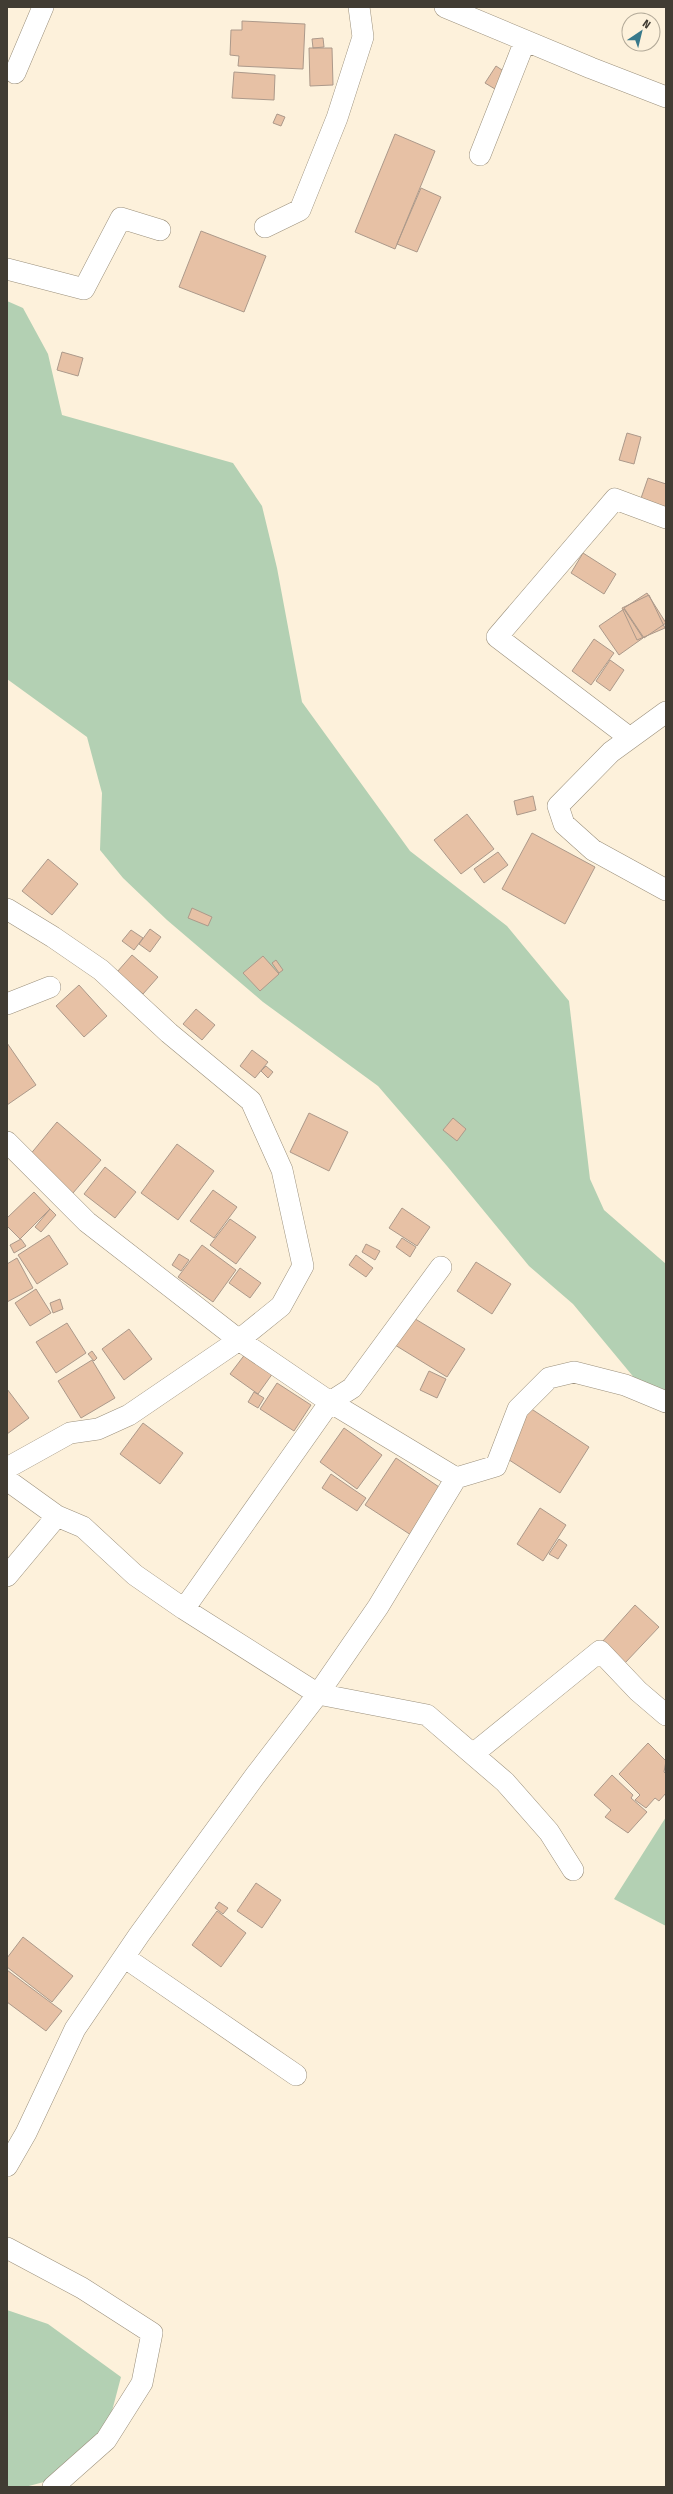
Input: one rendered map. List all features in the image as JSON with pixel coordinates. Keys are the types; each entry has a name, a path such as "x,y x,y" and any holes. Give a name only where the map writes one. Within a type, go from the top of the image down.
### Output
{"street":[{"path":"15,73 43,7"},
{"path":"265,227 300,210 337,118 363,37 359,7"},
{"path":"445,7 525,41 666,97"},
{"path":"480,155 525,41"},
{"path":"7,270 84,289 121,218 160,230"},
{"path":"630,738 497,637 615,499 666,518"},
{"path":"666,712 611,752 558,806 564,824 593,850 666,890"},
{"path":"7,910 54,937 101,970 169,1033 251,1101 282,1170 303,1266 282,1306 239,1340 129,1415 98,1429 70,1433 7,1468"},
{"path":"7,1004 50,987"},
{"path":"7,1142 87,1222 239,1340 330,1402 456,1478"},
{"path":"184,1609 330,1402 352,1388 441,1266"},
{"path":"7,2166 26,2133 75,2029 124,1957 255,1776 318,1694 378,1607 456,1478 496,1466 518,1409 549,1378 574,1372 625,1385 666,1402"},
{"path":"7,1480 57,1516 83,1527 136,1575 184,1609 318,1694 427,1715 505,1782 550,1832 573,1870"},
{"path":"7,1576 57,1516"},
{"path":"473,1754 600,1651 638,1691 666,1715"},
{"path":"124,1957 296,2075"},
{"path":"7,2248 82,2288 152,2333 142,2383 106,2440 53,2487"}],"green space":[{"path":"7,301 23,308 48,354 62,415 233,463 262,506 277,568 302,702 410,851 507,926 569,1001 590,1179 604,1210 666,1264 666,1400 636,1380 573,1304 529,1266 447,1166 378,1086 263,1002 167,920 123,878 100,850 102,793 87,737 7,679"},
{"path":"666,1817 666,1926 614,1899"},
{"path":"7,2310 48,2324 121,2377 107,2430 78,2473 25,2487 7,2487"}],"building":[{"path":"242,21 305,24 303,69 238,66 239,56 230,55 231,30 242,30"},
{"path":"323,38 324,47 313,48 312,39"},
{"path":"309,48 332,48 333,85 310,86"},
{"path":"496,66 505,72 495,89 485,83"},
{"path":"234,72 275,75 274,100 232,98"},
{"path":"277,114 285,117 281,126 273,123"},
{"path":"395,134 435,151 395,249 355,232"},
{"path":"421,188 441,197 417,252 397,244"},
{"path":"201,231 266,256 244,312 179,287"},
{"path":"62,352 83,358 78,376 57,370"},
{"path":"627,433 641,437 634,464 619,460"},
{"path":"648,478 666,484 666,514 639,504"},
{"path":"583,553 616,574 604,594 571,573"},
{"path":"647,593 666,623 644,638 624,608"},
{"path":"649,595 665,628 637,640 622,608"},
{"path":"624,609 643,638 619,655 599,626"},
{"path":"594,639 614,653 591,685 572,671"},
{"path":"610,660 624,670 610,691 596,681"},
{"path":"533,796 536,810 517,815 514,801"},
{"path":"467,814 494,849 461,874 434,840"},
{"path":"532,833 595,867 565,924 502,889"},
{"path":"498,852 508,865 484,883 474,869"},
{"path":"48,859 78,884 52,915 22,891"},
{"path":"192,908 212,917 208,926 188,918"},
{"path":"150,929 161,937 150,952 139,944"},
{"path":"131,930 143,938 134,950 122,941"},
{"path":"132,955 158,977 143,994 117,972"},
{"path":"263,956 279,974 260,991 243,973"},
{"path":"276,960 283,970 279,973 272,963"},
{"path":"79,985 107,1016 84,1037 56,1006"},
{"path":"196,1009 215,1025 202,1040 183,1024"},
{"path":"7,1043 36,1085 7,1105"},
{"path":"252,1050 268,1062 255,1078 240,1066"},
{"path":"266,1066 273,1072 268,1078 261,1071"},
{"path":"309,1113 348,1132 329,1171 290,1152"},
{"path":"453,1118 466,1129 457,1141 443,1130"},
{"path":"57,1122 101,1160 73,1193 29,1156"},
{"path":"177,1144 214,1171 178,1220 141,1193"},
{"path":"105,1167 136,1192 115,1218 84,1194"},
{"path":"213,1190 237,1207 214,1238 190,1221"},
{"path":"34,1192 50,1209 20,1239 7,1226 7,1218"},
{"path":"402,1208 430,1227 417,1246 389,1228"},
{"path":"50,1209 56,1215 41,1232 35,1227"},
{"path":"230,1219 256,1237 236,1264 210,1245"},
{"path":"49,1235 68,1264 37,1284 18,1255"},
{"path":"402,1238 416,1247 410,1257 396,1247"},
{"path":"21,1239 26,1246 14,1253 10,1245"},
{"path":"366,1244 380,1251 375,1260 362,1252"},
{"path":"202,1245 236,1270 213,1302 178,1277"},
{"path":"179,1254 189,1260 181,1271 172,1265"},
{"path":"356,1255 373,1268 366,1277 349,1265"},
{"path":"17,1258 33,1288 7,1302 7,1264"},
{"path":"476,1262 511,1284 492,1314 457,1291"},
{"path":"240,1268 261,1283 250,1298 229,1283"},
{"path":"36,1289 51,1313 30,1326 15,1303"},
{"path":"60,1299 63,1309 53,1313 50,1303"},
{"path":"412,1317 465,1349 447,1377 395,1345"},
{"path":"67,1323 86,1353 56,1373 36,1342"},
{"path":"129,1329 152,1359 124,1380 102,1349"},
{"path":"92,1351 97,1358 94,1361 88,1354"},
{"path":"246,1353 273,1373 258,1394 230,1374"},
{"path":"92,1360 115,1398 81,1418 58,1381"},
{"path":"429,1371 446,1379 437,1398 420,1390"},
{"path":"277,1383 311,1405 294,1431 260,1409"},
{"path":"7,1389 29,1418 7,1434"},
{"path":"254,1392 264,1398 258,1408 248,1402"},
{"path":"530,1408 589,1447 560,1493 500,1454"},
{"path":"143,1423 183,1453 160,1484 120,1454"},
{"path":"344,1428 382,1455 357,1489 320,1462"},
{"path":"396,1458 442,1489 411,1535 365,1505"},
{"path":"331,1474 366,1498 357,1511 322,1488"},
{"path":"540,1508 566,1525 543,1561 517,1544"},
{"path":"559,1539 567,1545 558,1559 549,1554"},
{"path":"635,1605 659,1627 625,1663 602,1642"},
{"path":"648,1743 666,1761 664,1772 666,1774 666,1793 659,1801 655,1798 646,1808 635,1800 640,1795 619,1774"},
{"path":"612,1775 633,1795 631,1798 647,1812 628,1833 605,1817 611,1810 594,1795"},
{"path":"256,1883 281,1900 262,1928 237,1911"},
{"path":"219,1902 228,1908 223,1914 215,1908"},
{"path":"217,1911 246,1933 221,1967 192,1945"},
{"path":"23,1937 73,1976 52,2002 7,1967 7,1958"},
{"path":"7,1970 62,2011 46,2031 7,2002"}]}
